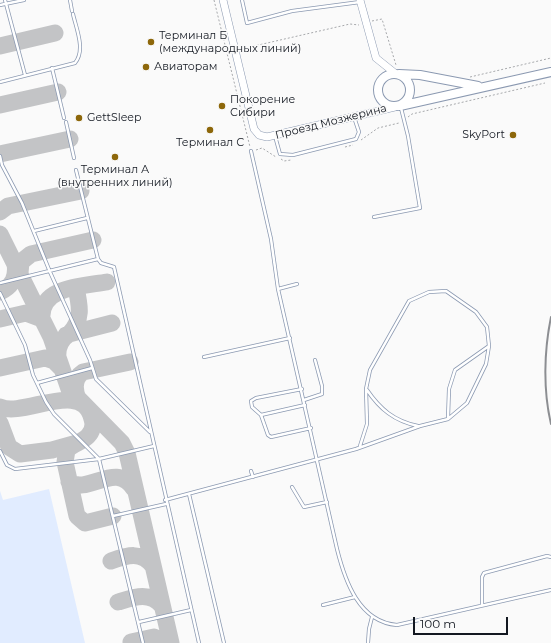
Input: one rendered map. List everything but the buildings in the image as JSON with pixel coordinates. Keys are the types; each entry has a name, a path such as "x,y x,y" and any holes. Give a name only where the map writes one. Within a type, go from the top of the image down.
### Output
{"main road":[{"name":"Проезд Мозжерина","path":"481,87 396,70 382,80 378,90 381,100 385,104 398,106 551,72"},
{"name":"Проезд Мозжерина","path":"396,70 406,79 410,88 408,99 398,106"}],"street":[{"path":"223,0 254,129 259,135 271,136"},
{"path":"361,1 376,58 396,70"},
{"name":"Проезд Мозжерина","path":"271,136 398,106"}],"lane":[{"path":"5,0 25,75"},
{"path":"0,5 24,0"},
{"path":"0,82 75,62 79,58 81,49 70,0"},
{"path":"242,0 247,23 292,11 361,1"},
{"path":"52,68 64,118"},
{"path":"374,217 420,208 408,136 398,106"},
{"path":"271,136 280,154 293,156 356,139 359,132 354,116"},
{"path":"66,122 74,158"},
{"path":"251,151 271,239 278,289 341,563 355,597 372,617 384,623 397,625 551,590"},
{"path":"0,156 3,168 22,203 97,380 150,432"},
{"path":"76,170 98,258 101,263 114,267 165,500 199,643"},
{"path":"34,231 87,218"},
{"path":"0,283 50,272 98,258"},
{"path":"278,289 297,284"},
{"path":"165,500 318,460 360,446 420,426 448,419 467,403 486,364 489,346 487,327 476,312 446,291 430,292 409,301 370,370 366,389 366,424 360,446"},
{"path":"0,293 26,348 37,383 46,402 54,414 99,459 143,643"},
{"path":"204,357 290,338"},
{"path":"448,419 449,389 455,370 489,346"},
{"path":"304,400 320,396 323,392 315,360"},
{"path":"37,383 92,368"},
{"path":"302,389 252,400 252,407 261,415 268,435 271,436 311,428"},
{"path":"366,389 381,408 407,424 420,426"},
{"path":"261,415 305,405"},
{"path":"0,451 7,465 15,469 99,459 154,446"},
{"path":"251,471 253,477"},
{"path":"292,487 304,507 327,502"},
{"path":"188,494 224,643"},
{"path":"113,516 166,504"},
{"path":"482,605 482,577 484,573 547,556 551,557"},
{"path":"323,605 355,597"},
{"path":"138,622 191,610"},
{"path":"368,643 372,617"}],"path":[{"path":"214,0 251,151 262,148 284,161 292,159"},
{"path":"227,52 350,24 357,26 382,19 396,70"},
{"path":"470,77 551,58"},
{"path":"360,141 378,128 404,122 412,114 545,83"},
{"path":"346,147 353,145"}],"shaded area":[{"path":"49,489 85,643 0,643 0,491 3,500"}],"taxiway":[{"path":"0,46 55,33"},
{"path":"0,105 58,92"},
{"path":"0,154 70,139"},
{"path":"0,212 8,206 81,191"},
{"path":"0,234 51,337 69,389 122,443 127,453 171,643"},
{"path":"20,273 21,262 31,254 93,240"},
{"path":"0,292 8,287 15,277 15,263"},
{"path":"42,319 43,308 48,300 55,294 76,287 107,282"},
{"path":"66,335 69,334 77,323 79,301 76,288"},
{"path":"0,319 26,313 42,319"},
{"path":"58,358 60,344 69,334 112,323"},
{"path":"0,368 45,358 54,361 61,368"},
{"path":"78,399 76,381 80,374 83,372 130,362"},
{"path":"0,407 10,409 23,408 65,400 77,401 86,407 93,421 92,430 86,438 67,450 65,462 77,516 85,523 113,516"},
{"path":"0,423 9,447 20,454 52,450 77,443"},
{"path":"69,482 77,485 111,477 127,481 134,489"},
{"path":"111,561 123,557 139,556 144,558 153,566"},
{"path":"118,602 142,596 152,598 162,606"},
{"path":"131,642 154,637 168,643"}],"railway":[{"path":"551,317 545,370 548,411 551,424"}],"place":[{"name":"Терминал Б (международных линий)","path":"151,42"},
{"name":"Авиаторам","path":"146,67"},
{"name":"Покорение Сибири","path":"222,106"},
{"name":"GettSleep","path":"79,118"},
{"name":"Терминал С","path":"210,130"},
{"name":"SkyPort","path":"513,135"},
{"name":"Терминал А (внутренних линий)","path":"115,157"}]}
